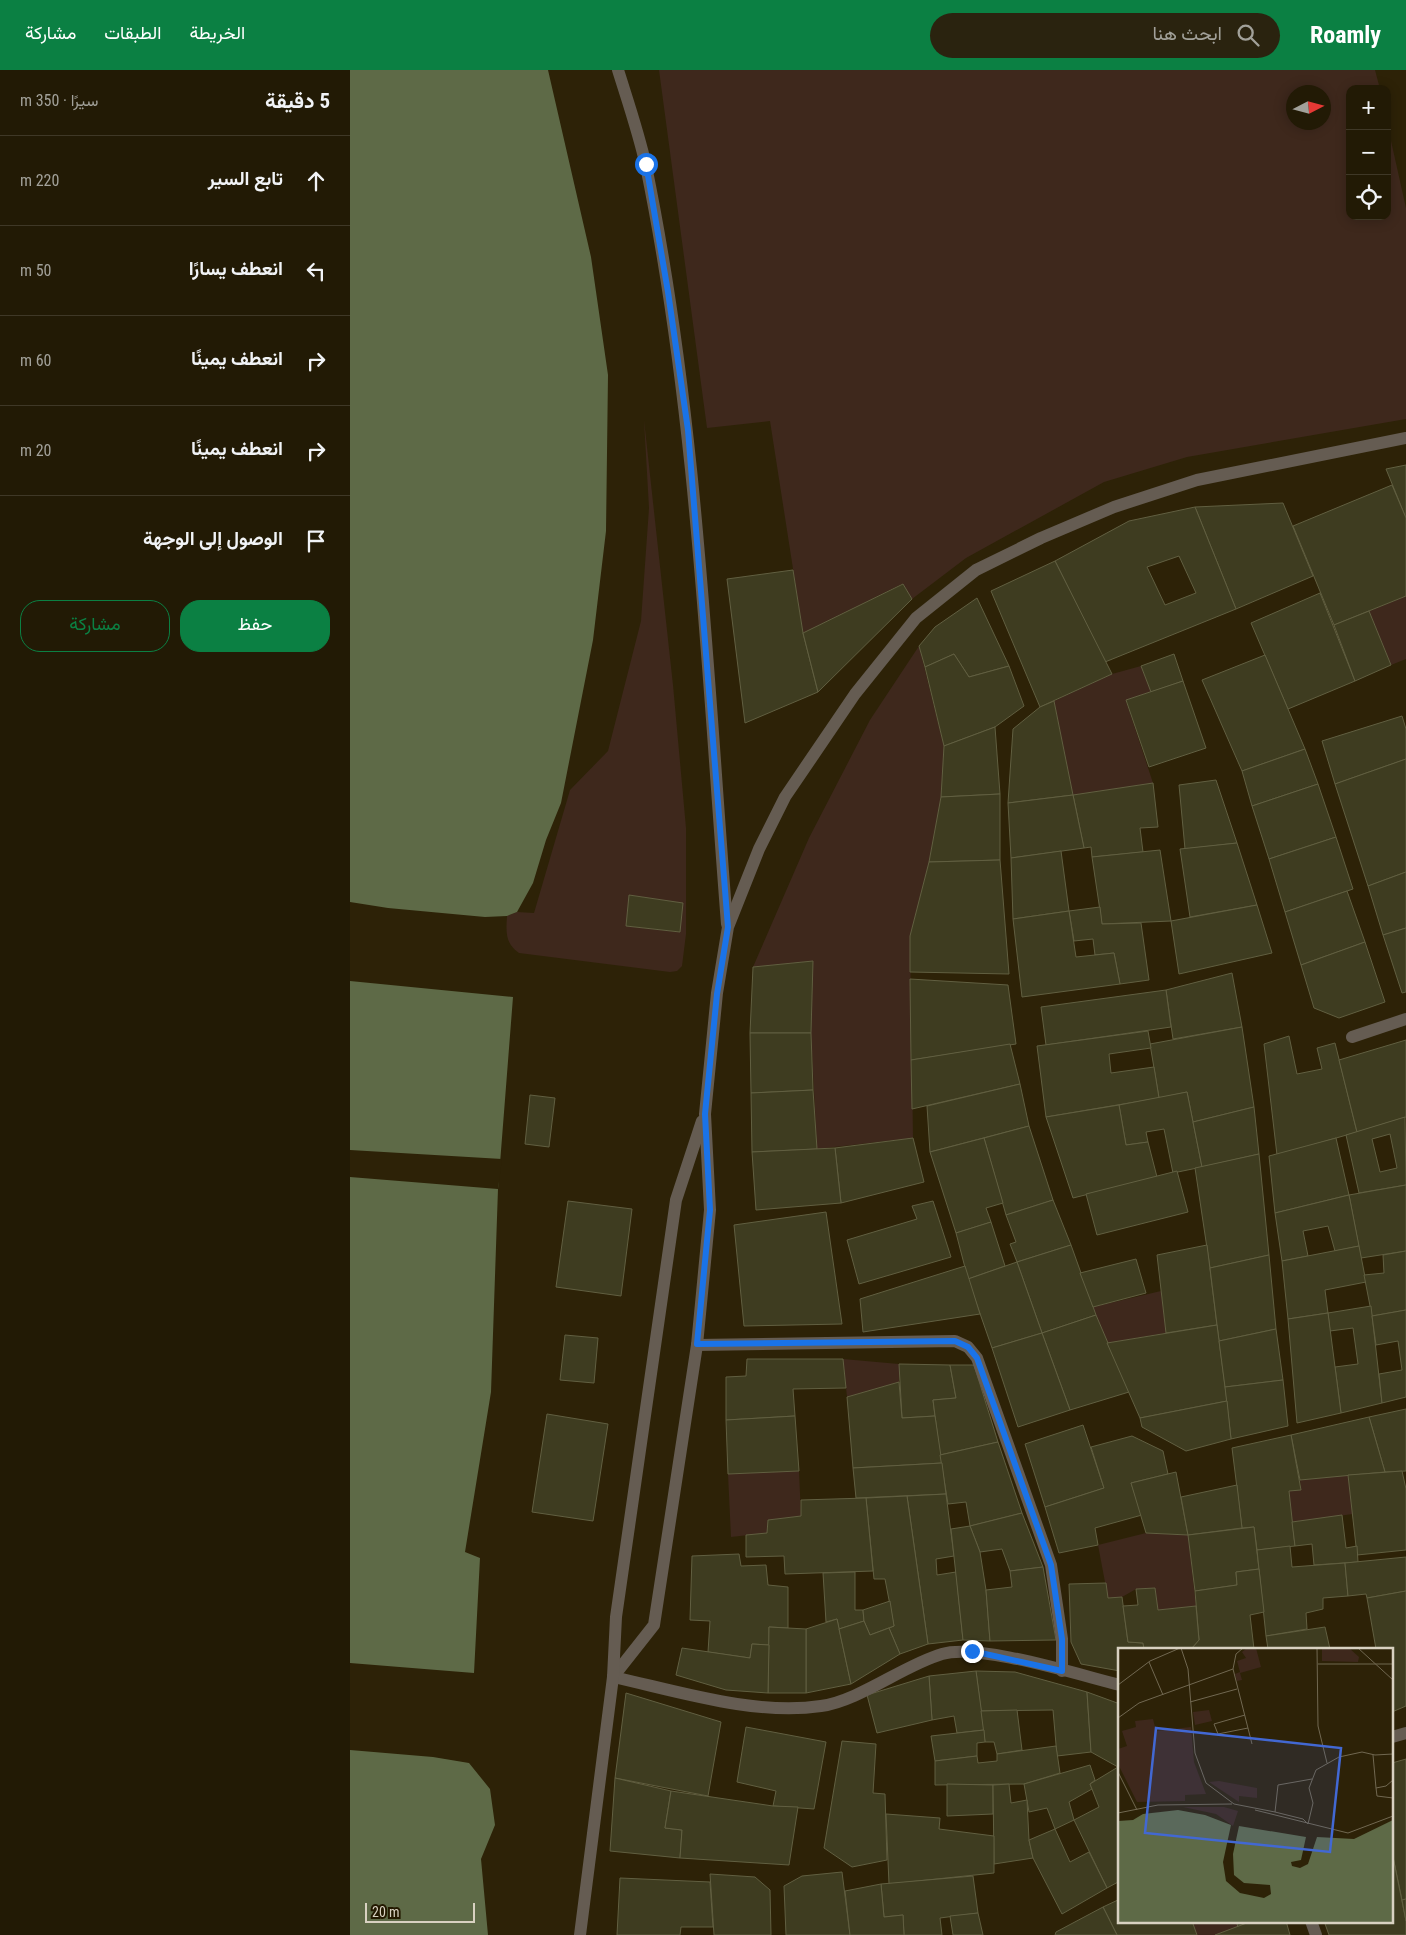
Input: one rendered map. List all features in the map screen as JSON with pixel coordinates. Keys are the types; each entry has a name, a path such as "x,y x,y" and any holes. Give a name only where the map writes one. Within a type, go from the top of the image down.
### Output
{"street":[{"path":"618,70 646,164 668,292 688,430 728,927"},
{"path":"613,1677 654,1625 697,1344 710,1210 705,1114 717,994 728,927 760,849 785,797 854,694 916,618 976,570 1041,538 1114,507 1197,480 1406,438"},
{"path":"1352,1037 1406,1019"},
{"path":"580,1935 613,1677 616,1617 676,1200 705,1114"},
{"path":"697,1344 955,1341 968,1347 977,1358 1051,1565 1062,1639 1062,1671"},
{"path":"613,1677 720,1700 777,1708 822,1706 853,1695 944,1653 972,1651 1118,1685"},
{"path":"1311,1922 1316,1935"}],"shaded area":[{"path":"350,70 548,70 591,257 608,375 606,531 593,640 561,803 546,840 533,883 517,912 507,916 485,917 388,908 350,902"},
{"path":"659,70 1375,70 1379,85 1346,85 1346,220 1391,220 1391,141 1406,208 1406,419 1187,457 1104,482 966,558 912,599 902,584 803,633 770,421 707,428"},
{"path":"644,420 673,685 686,828 686,934 682,966 677,971 670,972 519,953 511,945 507,932 507,916 517,912 534,913 570,790 608,751 641,621 649,508","holes":["629,895 682,903 679,932 626,926"]},
{"path":"1406,596 1406,659 1391,665 1369,611"},
{"path":"919,646 944,746 941,797 929,862 910,936 913,1138 817,1149 811,1033 813,961 753,967 809,838 870,720"},
{"path":"1141,666 1151,692 1126,701 1153,783 1073,795 1054,701 1112,674"},
{"path":"350,981 513,997 498,1189 491,1392 465,1552 480,1558 474,1673 350,1663"},
{"path":"1161,1291 1166,1333 1107,1343 1093,1307"},
{"path":"843,1359 899,1364 899,1382 847,1397"},
{"path":"799,1471 801,1516 768,1520 767,1533 731,1537 728,1474"},
{"path":"1348,1475 1353,1514 1292,1522 1289,1491 1301,1490 1300,1480"},
{"path":"1146,1533 1188,1535 1196,1606 1158,1610 1155,1588 1136,1589 1122,1597 1108,1598 1098,1545"},
{"path":"350,1750 433,1757 469,1763 490,1789 495,1825 481,1859 488,1935 350,1935"},
{"path":"1192,1922 1236,1922 1238,1927 1215,1935 1197,1935"}],"pier":[{"path":"350,1150 502,1159 498,1189 350,1177"}],"building":[{"path":"1406,465 1406,518 1386,469"},
{"path":"1392,485 1406,518 1406,596 1334,625 1293,526"},
{"path":"1283,503 1313,576 1236,609 1195,507"},
{"path":"1195,507 1236,609 1105,662 1055,561 1129,521","holes":["1179,556 1196,593 1165,605 1147,567"]},
{"path":"1055,561 1112,674 1040,707 991,591"},
{"path":"793,570 803,633 818,692 745,723 727,579"},
{"path":"903,584 912,599 818,692 803,633"},
{"path":"1320,593 1355,681 1288,709 1251,623"},
{"path":"977,598 1009,666 969,677 954,654 925,667 919,646 935,627"},
{"path":"1369,611 1391,665 1355,681 1334,625"},
{"path":"954,654 969,677 1009,666 1024,706 995,727 944,746 925,667"},
{"path":"1174,654 1183,681 1151,692 1141,666"},
{"path":"1265,655 1305,749 1242,771 1202,680"},
{"path":"1183,681 1206,748 1149,767 1126,700"},
{"path":"1054,701 1073,795 1008,803 1013,729 1040,707"},
{"path":"1402,716 1406,729 1406,759 1335,784 1322,741"},
{"path":"995,727 1000,794 941,797 944,746"},
{"path":"1305,749 1318,784 1252,806 1242,771"},
{"path":"1406,759 1406,872 1368,886 1335,784"},
{"path":"1216,780 1237,843 1185,849 1179,785"},
{"path":"1153,783 1158,827 1140,828 1143,852 1092,857 1091,847 1084,848 1073,795"},
{"path":"1318,784 1336,837 1269,859 1252,806"},
{"path":"1000,794 1000,860 929,862 941,797"},
{"path":"1073,795 1084,848 1011,858 1008,803"},
{"path":"1336,837 1353,889 1285,912 1269,859"},
{"path":"1237,843 1257,905 1190,917 1180,849"},
{"path":"1160,850 1171,921 1102,924 1092,857"},
{"path":"1061,851 1069,911 1013,919 1011,858"},
{"path":"1000,860 1009,974 910,972 910,936 929,862"},
{"path":"1406,872 1406,928 1383,935 1368,886"},
{"path":"1347,891 1365,942 1301,965 1285,912"},
{"path":"629,895 683,903 680,932 626,926"},
{"path":"1257,905 1272,953 1179,974 1171,921"},
{"path":"1100,907 1102,924 1141,923 1149,980 1120,984 1114,953 1095,955 1093,939 1074,941 1069,911"},
{"path":"1069,911 1076,957 1114,953 1120,984 1022,997 1013,919"},
{"path":"1406,928 1406,992 1402,993 1383,935"},
{"path":"1365,942 1385,1002 1339,1018 1314,1008 1301,965"},
{"path":"813,961 811,1033 750,1033 753,967"},
{"path":"1232,973 1242,1027 1173,1039 1166,990"},
{"path":"910,979 1008,985 1016,1044 911,1060"},
{"path":"1166,990 1171,1027 1046,1045 1041,1007"},
{"path":"1242,1027 1254,1107 1193,1122 1187,1092 1159,1098 1150,1044"},
{"path":"1148,1031 1151,1048 1109,1054 1111,1073 1154,1067 1159,1098 1046,1117 1037,1046"},
{"path":"750,1033 811,1033 813,1090 751,1093"},
{"path":"1289,1036 1297,1074 1322,1069 1317,1048 1335,1043 1357,1132 1277,1155 1264,1044"},
{"path":"1406,1040 1406,1117 1357,1132 1339,1060"},
{"path":"1010,1044 1020,1084 912,1109 911,1060"},
{"path":"1020,1084 1029,1126 930,1152 927,1106"},
{"path":"813,1090 817,1149 752,1152 751,1093"},
{"path":"1187,1092 1202,1167 1173,1173 1164,1129 1146,1132 1148,1142 1126,1145 1119,1105"},
{"path":"530,1095 555,1098 549,1147 525,1144"},
{"path":"1119,1105 1126,1145 1148,1142 1157,1177 1073,1198 1046,1117"},
{"path":"1254,1107 1259,1154 1202,1167 1193,1122"},
{"path":"1405,1117 1406,1185 1359,1193 1346,1135","holes":["1390,1134 1397,1168 1380,1172 1372,1139"]},
{"path":"1029,1126 1053,1200 1006,1215 984,1138"},
{"path":"913,1138 924,1182 841,1203 835,1148"},
{"path":"984,1138 1003,1203 986,1208 991,1222 956,1233 930,1152"},
{"path":"1336,1138 1349,1195 1275,1213 1269,1156"},
{"path":"835,1148 841,1203 756,1210 752,1152"},
{"path":"1259,1154 1269,1255 1210,1268 1195,1168"},
{"path":"1177,1171 1188,1212 1097,1235 1086,1194"},
{"path":"1406,1185 1406,1251 1361,1258 1349,1195"},
{"path":"1349,1195 1359,1246 1335,1251 1328,1226 1303,1231 1308,1256 1282,1261 1275,1213"},
{"path":"1053,1200 1071,1245 1017,1262 1010,1244 1016,1242 1006,1215"},
{"path":"568,1201 632,1209 621,1296 556,1287"},
{"path":"933,1201 951,1257 859,1284 847,1240 917,1219 912,1206"},
{"path":"826,1212 842,1324 744,1326 734,1225"},
{"path":"991,1222 1005,1266 968,1279 956,1233"},
{"path":"1071,1245 1096,1315 1042,1333 1017,1262"},
{"path":"1207,1245 1217,1325 1166,1333 1157,1255"},
{"path":"1359,1246 1366,1282 1325,1290 1328,1313 1288,1319 1282,1261"},
{"path":"1406,1251 1406,1310 1372,1316 1364,1275 1384,1273 1383,1255"},
{"path":"1269,1255 1276,1329 1219,1341 1210,1268"},
{"path":"1136,1259 1146,1293 1093,1307 1080,1273"},
{"path":"1017,1262 1042,1333 992,1348 968,1279"},
{"path":"965,1266 980,1314 863,1332 860,1299"},
{"path":"1371,1306 1382,1403 1341,1413 1335,1367 1358,1364 1353,1328 1330,1331 1328,1313"},
{"path":"1406,1310 1406,1397 1382,1403 1379,1374 1402,1370 1398,1341 1376,1345 1372,1316"},
{"path":"1328,1313 1341,1413 1297,1423 1288,1319"},
{"path":"1096,1315 1129,1392 1070,1410 1042,1333"},
{"path":"1217,1325 1227,1401 1140,1418 1107,1343"},
{"path":"1276,1329 1283,1380 1225,1387 1219,1341"},
{"path":"1042,1333 1070,1410 1018,1427 992,1348"},
{"path":"565,1335 598,1338 594,1383 560,1380"},
{"path":"747,1359 843,1359 846,1388 793,1389 795,1416 726,1420 726,1377 746,1376"},
{"path":"899,1364 950,1365 956,1398 933,1400 935,1416 902,1418"},
{"path":"950,1365 974,1365 998,1442 940,1455 933,1400 956,1398"},
{"path":"1283,1380 1288,1426 1231,1439 1225,1387"},
{"path":"899,1382 902,1418 935,1416 942,1463 853,1468 847,1397"},
{"path":"1227,1401 1231,1439 1186,1451 1142,1427 1140,1418"},
{"path":"1406,1409 1406,1471 1385,1472 1369,1417"},
{"path":"547,1414 608,1424 593,1521 532,1512"},
{"path":"795,1416 799,1471 728,1474 726,1420"},
{"path":"1369,1417 1385,1472 1300,1480 1291,1435"},
{"path":"1083,1425 1104,1488 1045,1507 1025,1444"},
{"path":"1291,1435 1301,1490 1289,1491 1295,1546 1257,1550 1254,1527 1242,1528 1232,1448"},
{"path":"1132,1436 1163,1451 1168,1474 1131,1483 1142,1515 1095,1528 1098,1545 1059,1553 1045,1507 1104,1488 1091,1447"},
{"path":"998,1442 1022,1513 970,1526 966,1502 948,1504 940,1455"},
{"path":"942,1463 946,1494 856,1498 853,1468"},
{"path":"1402,1471 1406,1489 1406,1550 1357,1555 1348,1475"},
{"path":"1176,1472 1188,1535 1146,1533 1131,1483"},
{"path":"1237,1485 1242,1528 1188,1535 1181,1497"},
{"path":"946,1494 954,1556 936,1559 937,1575 956,1572 963,1640 928,1644 907,1496"},
{"path":"907,1496 928,1644 900,1654 889,1628 894,1626 885,1579 874,1579 866,1498"},
{"path":"866,1498 873,1571 785,1574 784,1556 746,1557 746,1535 767,1533 768,1520 801,1516 801,1500"},
{"path":"1022,1513 1043,1567 1010,1571 1002,1549 980,1552 970,1526"},
{"path":"1342,1515 1346,1548 1357,1546 1358,1562 1314,1565 1312,1544 1295,1546 1292,1522"},
{"path":"970,1526 980,1552 986,1590 990,1641 963,1640 951,1529"},
{"path":"1254,1527 1259,1569 1236,1572 1237,1585 1195,1591 1188,1535"},
{"path":"1290,1546 1292,1567 1345,1563 1348,1596 1323,1598 1323,1609 1306,1613 1307,1629 1266,1636 1257,1550"},
{"path":"739,1554 741,1566 766,1565 768,1585 788,1587 788,1628 769,1627 769,1645 752,1644 750,1658 708,1652 710,1621 690,1620 692,1556"},
{"path":"1406,1557 1406,1591 1367,1598 1366,1594 1348,1596 1345,1563"},
{"path":"1043,1567 1056,1640 990,1641 986,1590 1012,1587 1010,1571"},
{"path":"1259,1569 1264,1612 1250,1615 1254,1648 1192,1648 1199,1640 1195,1591 1237,1585 1236,1572"},
{"path":"855,1572 855,1610 863,1610 864,1621 839,1629 837,1619 826,1622 823,1573"},
{"path":"1106,1583 1108,1598 1122,1597 1128,1642 1143,1643 1144,1648 1118,1648 1118,1671 1081,1664 1071,1642 1069,1584"},
{"path":"1155,1588 1158,1610 1196,1606 1199,1640 1192,1648 1144,1648 1143,1643 1128,1642 1123,1606 1138,1605 1136,1589"},
{"path":"1406,1591 1406,1706 1394,1711 1394,1648 1376,1648 1367,1598"},
{"path":"890,1601 894,1626 870,1635 864,1621 863,1610"},
{"path":"837,1619 851,1684 806,1693 806,1629"},
{"path":"864,1621 870,1635 889,1628 900,1654 851,1684 839,1629"},
{"path":"769,1627 806,1629 806,1693 768,1693"},
{"path":"1325,1627 1330,1648 1268,1648 1266,1636"},
{"path":"752,1644 769,1645 768,1693 726,1690 676,1675 682,1648 750,1658"},
{"path":"976,1671 1015,1672 1087,1692 1091,1752 1057,1756 1053,1710 981,1711"},
{"path":"976,1671 984,1730 957,1733 954,1716 932,1720 929,1676"},
{"path":"929,1676 932,1720 877,1733 867,1695"},
{"path":"1087,1692 1118,1703 1118,1767 1091,1752"},
{"path":"626,1693 721,1722 708,1796 615,1778"},
{"path":"1017,1710 1022,1750 997,1754 994,1742 985,1742 981,1711"},
{"path":"746,1727 826,1742 814,1809 773,1806 776,1791 737,1782"},
{"path":"984,1730 985,1742 977,1743 977,1756 935,1761 931,1736"},
{"path":"842,1741 876,1744 873,1793 885,1794 887,1860 852,1867 824,1848"},
{"path":"1056,1746 1060,1773 1024,1784 935,1785 935,1761 977,1756 978,1763 997,1761 997,1754"},
{"path":"1406,1759 1406,1899 1402,1900 1394,1862 1394,1762"},
{"path":"1090,1765 1095,1780 1090,1784 1092,1789 1069,1802 1074,1820 1055,1829 1047,1808 1029,1812 1024,1784"},
{"path":"1118,1767 1118,1882 1107,1888 1074,1820 1099,1807 1090,1784"},
{"path":"615,1778 671,1791 665,1828 682,1830 680,1858 610,1851"},
{"path":"947,1784 993,1785 993,1814 947,1816"},
{"path":"1009,1784 1011,1803 1027,1800 1029,1840 1033,1858 994,1864 993,1785"},
{"path":"671,1791 773,1806 798,1807 789,1865 680,1858 682,1830 665,1828"},
{"path":"886,1814 940,1818 939,1829 994,1836 994,1873 889,1884"},
{"path":"1055,1829 1070,1862 1089,1852 1107,1888 1062,1914 1033,1858 1029,1840"},
{"path":"1394,1862 1406,1921 1406,1935 1329,1935 1324,1922 1394,1922"},
{"path":"842,1872 850,1935 786,1935 784,1886 802,1876"},
{"path":"710,1874 755,1877 770,1890 771,1935 714,1935"},
{"path":"973,1876 978,1913 940,1918 942,1935 904,1935 903,1915 884,1917 881,1884"},
{"path":"620,1878 710,1882 713,1927 681,1927 680,1935 617,1935"},
{"path":"881,1884 884,1917 903,1915 904,1935 850,1935 845,1891"},
{"path":"1406,1899 1406,1921 1402,1900"},
{"path":"1118,1900 1118,1922 1192,1922 1197,1935 1117,1935 1103,1907"},
{"path":"1103,1907 1117,1935 1055,1935 1056,1932"},
{"path":"978,1913 983,1935 953,1935 950,1916"},
{"path":"1236,1922 1250,1922 1238,1927"},
{"path":"1249,1922 1286,1922 1290,1935 1215,1935"}],"route":[{"path":"646,164 668,292 688,430 728,927 717,994 705,1114 710,1210 697,1344 955,1341 968,1347 977,1358 1051,1565 1062,1639 1062,1671 1020,1660 972,1651"}]}
